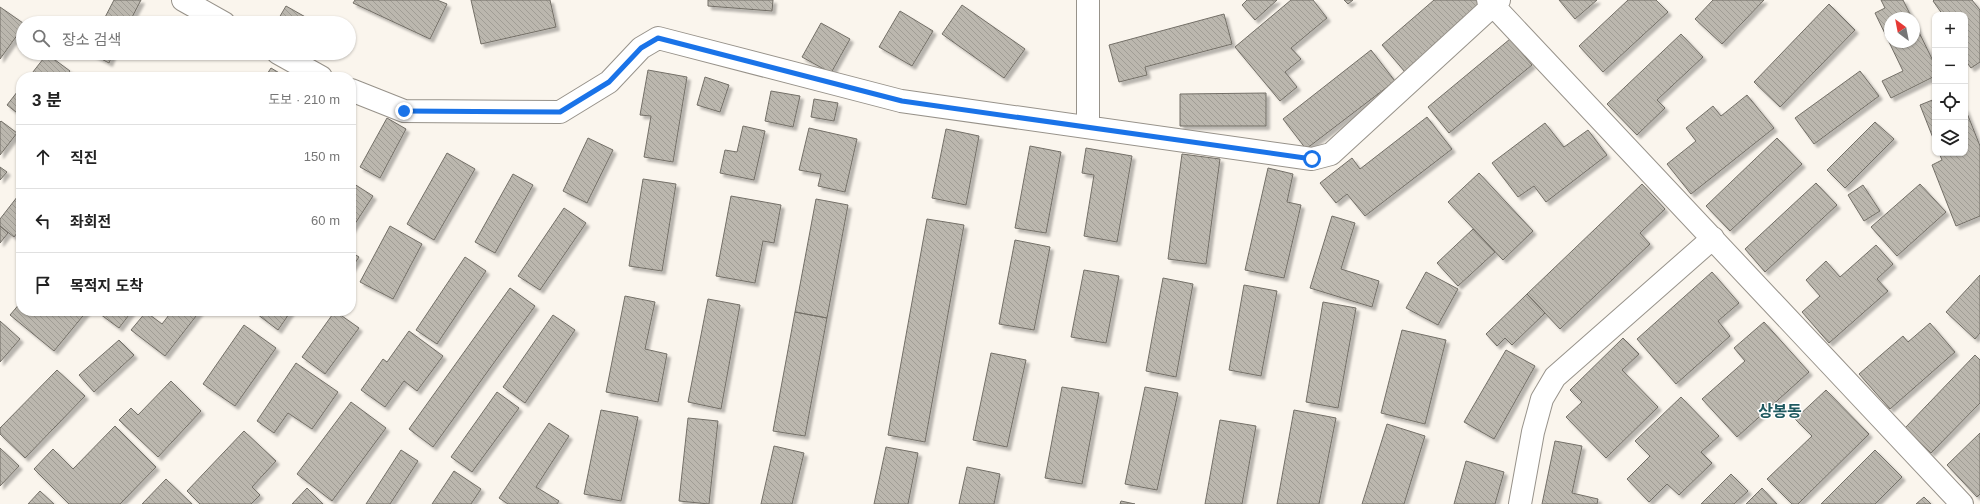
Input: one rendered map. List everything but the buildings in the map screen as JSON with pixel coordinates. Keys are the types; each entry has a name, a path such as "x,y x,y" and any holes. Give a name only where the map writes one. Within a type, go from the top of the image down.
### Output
{"street":[{"path":"183,0 212,16"},
{"path":"1088,0 1088,127"},
{"path":"356,92 404,111 560,112 609,82 641,48 658,38 902,101 1312,159 1331,154 1493,2 1962,504"},
{"path":"291,60 312,72"},
{"path":"1520,504 1542,399 1555,377 1713,238"}],"district":[{"name":"상봉동","path":"1780,411"}],"route":[{"path":"404,111 560,112 609,82 641,48 658,38 902,101 1312,159"}]}
